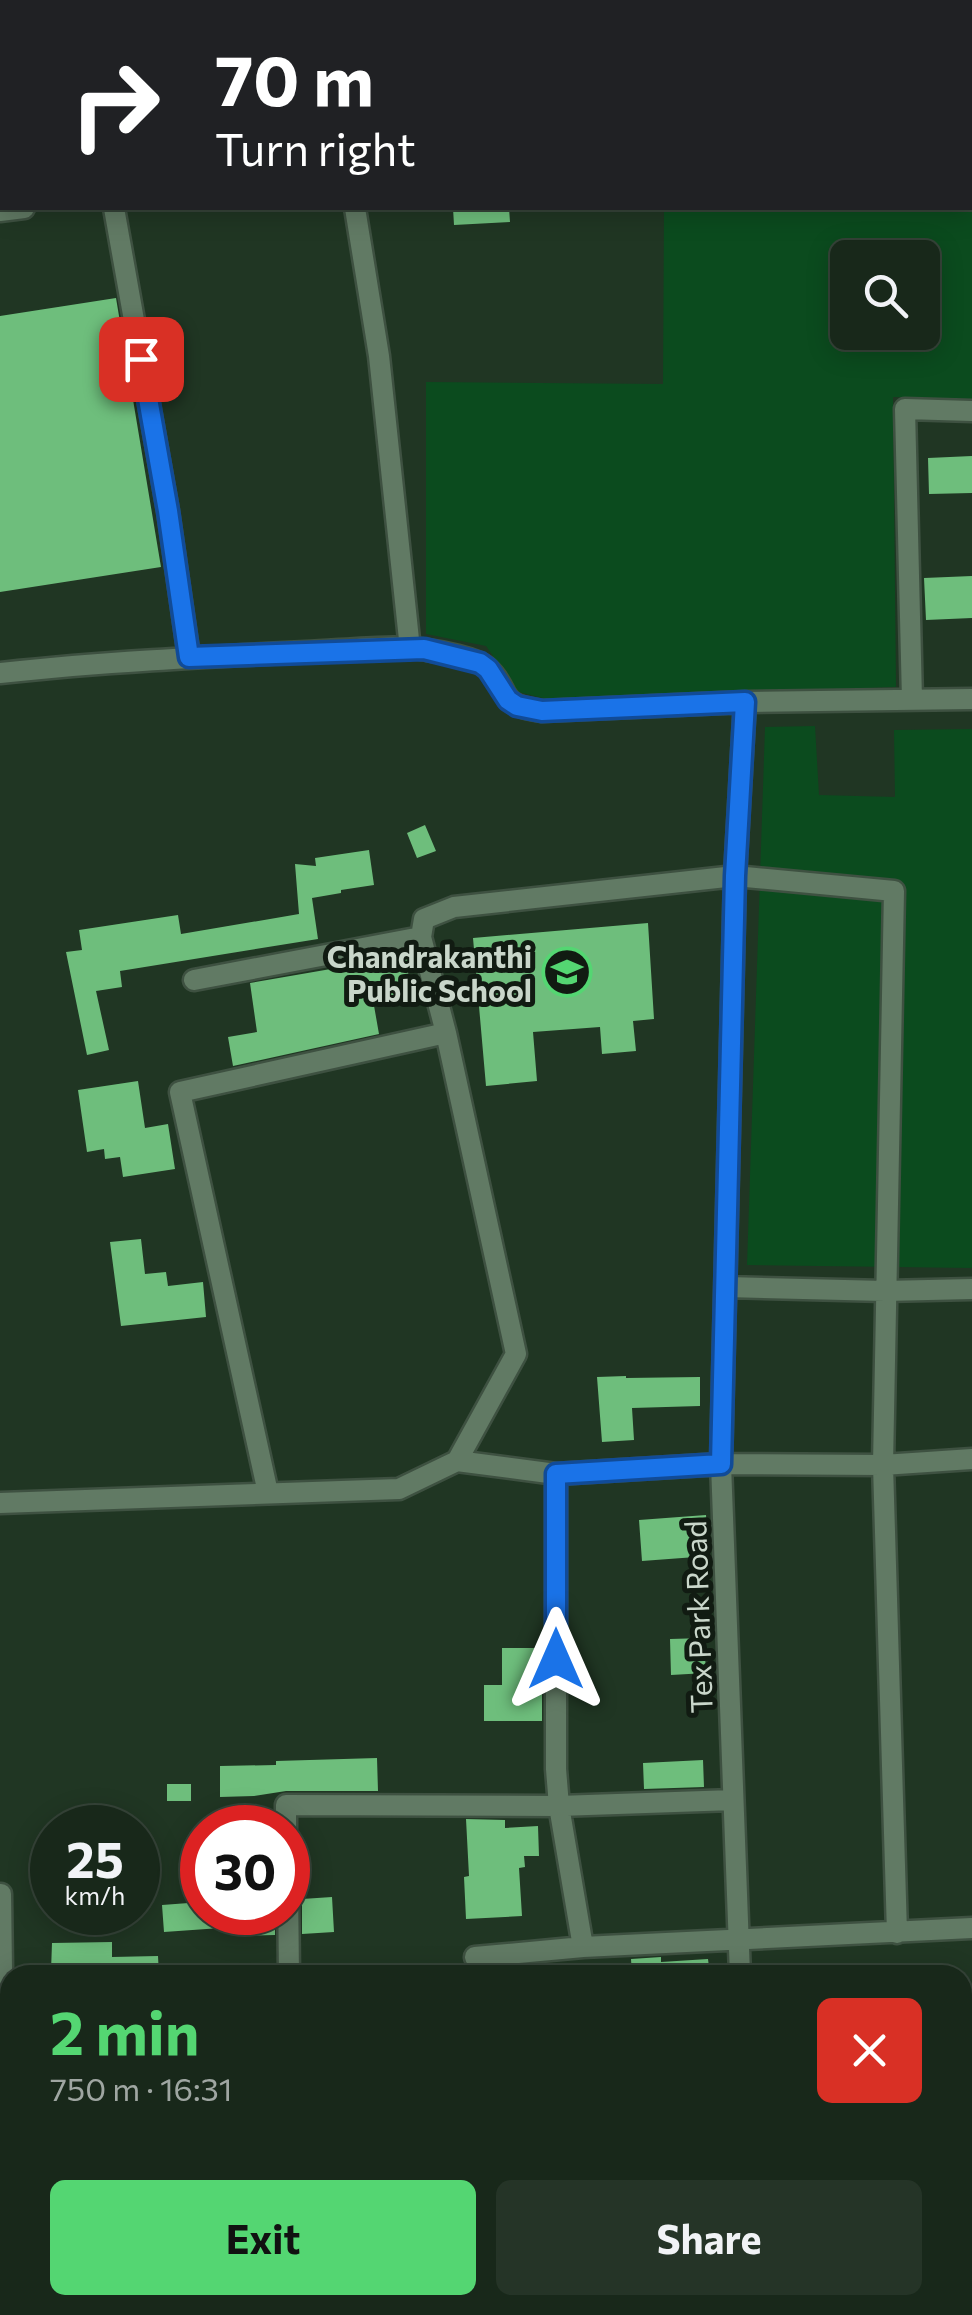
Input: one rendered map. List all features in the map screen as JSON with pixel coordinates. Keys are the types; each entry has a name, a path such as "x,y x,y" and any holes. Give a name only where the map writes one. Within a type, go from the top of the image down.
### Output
{"street":[{"path":"114,210 168,511 189,657"},
{"path":"355,210 379,356 417,649"},
{"path":"912,700 906,409 972,411"},
{"path":"0,673 98,662 417,649 480,663 508,700 542,711 745,702 972,699"},
{"name":"Tex Park Road","path":"739,1965 721,1464 735,876 745,702"},
{"path":"456,1461 516,1354 446,1033 420,937 424,920 454,907 735,876 894,890 882,1465 897,1933"},
{"path":"194,980 420,937"},
{"path":"268,1493 180,1092 446,1033"},
{"path":"727,1287 972,1289"},
{"path":"0,1503 399,1488 456,1461 556,1474 721,1464 882,1465 972,1458"},
{"path":"556,1474 556,1769 583,1947"},
{"path":"310,1806 559,1806 733,1800"},
{"path":"2,1894 3,1965"},
{"path":"475,1957 583,1947 972,1928"},
{"path":"289,1935 289,1965"}],"green space":[{"path":"664,210 972,210 972,399 893,397 896,687 551,700 518,692 486,646 426,634 426,382 663,384"},
{"path":"815,726 819,795 895,797 894,730 972,729 972,1268 747,1265 765,727"}],"building":[{"path":"453,210 509,210 510,222 454,225"},
{"path":"116,298 161,567 0,592 0,316"},
{"path":"972,456 972,493 929,494 928,458"},
{"path":"972,576 972,618 926,620 924,578"},
{"path":"425,825 436,851 417,858 407,833"},
{"path":"369,850 374,885 312,898 318,939 120,971 122,987 96,991 109,1050 87,1055 66,952 82,950 79,930 178,915 181,934 299,914 295,864 316,866 315,858"},
{"name":"Chandrakanthi Public School","path":"648,923 654,1019 633,1021 636,1051 602,1054 600,1027 533,1032 537,1081 486,1086 473,938"},
{"path":"406,956 411,995 373,1000 379,1034 233,1066 228,1037 257,1032 250,983"},
{"path":"138,1081 145,1128 168,1124 175,1169 123,1177 120,1157 105,1159 104,1149 87,1152 78,1090"},
{"path":"141,1239 145,1274 166,1272 168,1286 203,1282 206,1317 121,1326 110,1242"},
{"path":"597,1377 700,1377 700,1406 632,1408 634,1440 602,1442"},
{"path":"706,1515 709,1556 642,1561 639,1520"},
{"path":"704,1638 706,1673 671,1675 670,1639"},
{"path":"502,1648 542,1648 542,1721 484,1721 484,1685 502,1685"},
{"path":"377,1758 378,1791 286,1791 220,1797 220,1766"},
{"path":"703,1760 704,1787 644,1789 643,1763"},
{"path":"167,1784 191,1784 191,1801 167,1801"},
{"path":"466,1819 505,1820 505,1828 538,1826 539,1856 524,1856 525,1867 519,1868 522,1916 466,1919"},
{"path":"332,1897 334,1932 310,1934 310,1898"},
{"path":"180,1904 180,1931 164,1932 162,1905"},
{"path":"112,1942 112,1957 158,1956 158,1965 51,1965 52,1943"},
{"path":"631,1959 708,1959 709,1965 631,1965"}],"place":[{"name":"Chandrakanthi Public School","path":"567,972"}],"route":[{"path":"141,359 189,657 424,649 480,663 508,700 529,709 745,702 735,876 721,1464 556,1474 556,1659"}]}
